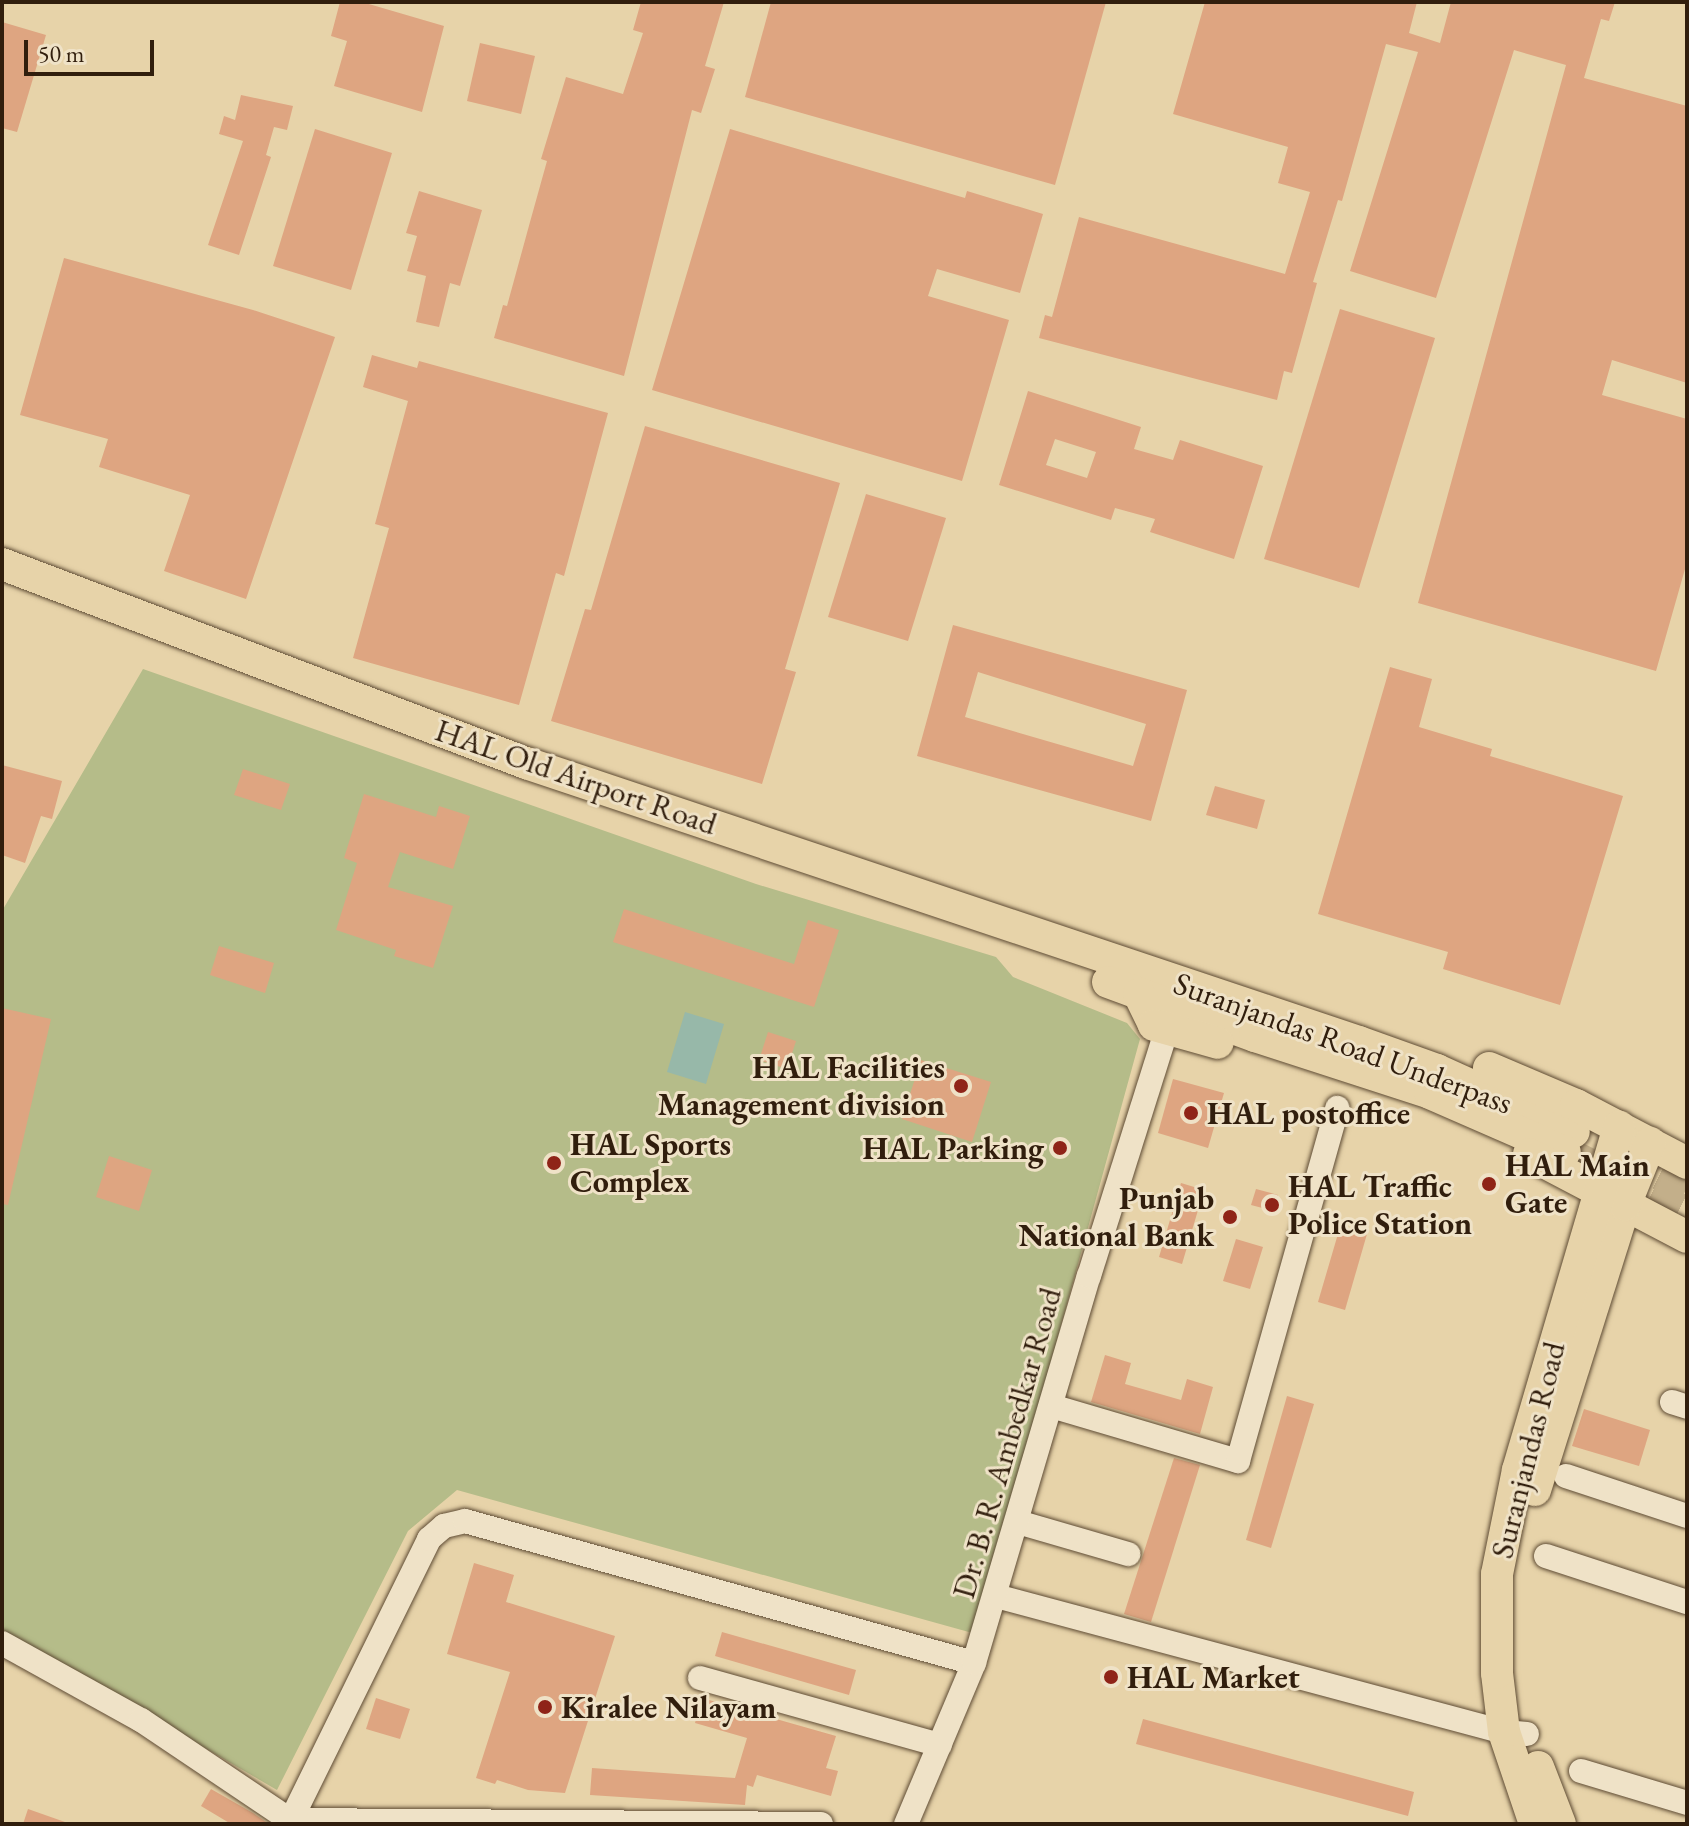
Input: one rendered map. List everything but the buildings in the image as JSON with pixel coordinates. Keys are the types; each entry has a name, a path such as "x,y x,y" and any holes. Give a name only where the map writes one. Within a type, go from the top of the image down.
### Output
{"main road":[{"name":"HAL Old Airport Road","path":"2,564 526,763 1008,922 1147,985"},
{"name":"HAL Old Airport Road","path":"2,585 205,666 519,781 1001,941 1147,985"},
{"path":"1686,1221 1611,1199 1561,1169 1438,1114 1383,1094 1154,1025 1147,985 1177,970 1285,994 1450,1052 1619,1127 1687,1163"},
{"name":"Suranjandas Road Underpass","path":"1147,985 1255,1036 1570,1142"},
{"name":"Suranjandas Road","path":"1535,1824 1516,1733 1497,1673 1497,1602 1504,1528 1611,1199 1619,1127"},
{"name":"Suranjandas Road","path":"1611,1199 1650,1143"},
{"name":"Suranjandas Road","path":"1516,1733 1560,1824"}],"street":[{"name":"Dr. B. R. Ambedkar Road","path":"906,1824 974,1663 996,1596 1167,1029"},
{"path":"1051,1406 1238,1461 1337,1108"},
{"path":"1566,1476 1687,1516"},
{"path":"289,1822 429,1539 444,1526 465,1521 974,1663"},
{"path":"1018,1522 1128,1554"},
{"path":"1546,1556 1687,1602"},
{"path":"996,1596 1516,1733"},
{"path":"2,1643 141,1720 289,1822 821,1824"},
{"path":"700,1678 940,1745"},
{"path":"1581,1771 1687,1803"}],"green space":[{"name":"HAL Sports Complex","path":"143,669 756,884 996,957 1013,977 1127,1023 1140,1039 976,1634 457,1490 408,1531 277,1790 2,1630 2,911"}],"shaded area":[{"path":"685,1012 724,1024 706,1084 667,1072"}],"tunnel":[{"path":"1565,1152 1685,1212"},
{"path":"1617,1153 1687,1188"}],"place":[{"name":"HAL Facilities Management division","path":"961,1086"},
{"name":"HAL postoffice","path":"1191,1113"},
{"name":"HAL Parking","path":"1060,1148"},
{"name":"HAL Sports Complex","path":"554,1163"},
{"name":"HAL Main Gate","path":"1489,1184"},
{"name":"HAL Traffic Police Station","path":"1272,1205"},
{"name":"Punjab National Bank","path":"1230,1217"},
{"name":"HAL Market","path":"1111,1677"},
{"name":"Kiralee Nilayam","path":"545,1707"}]}
